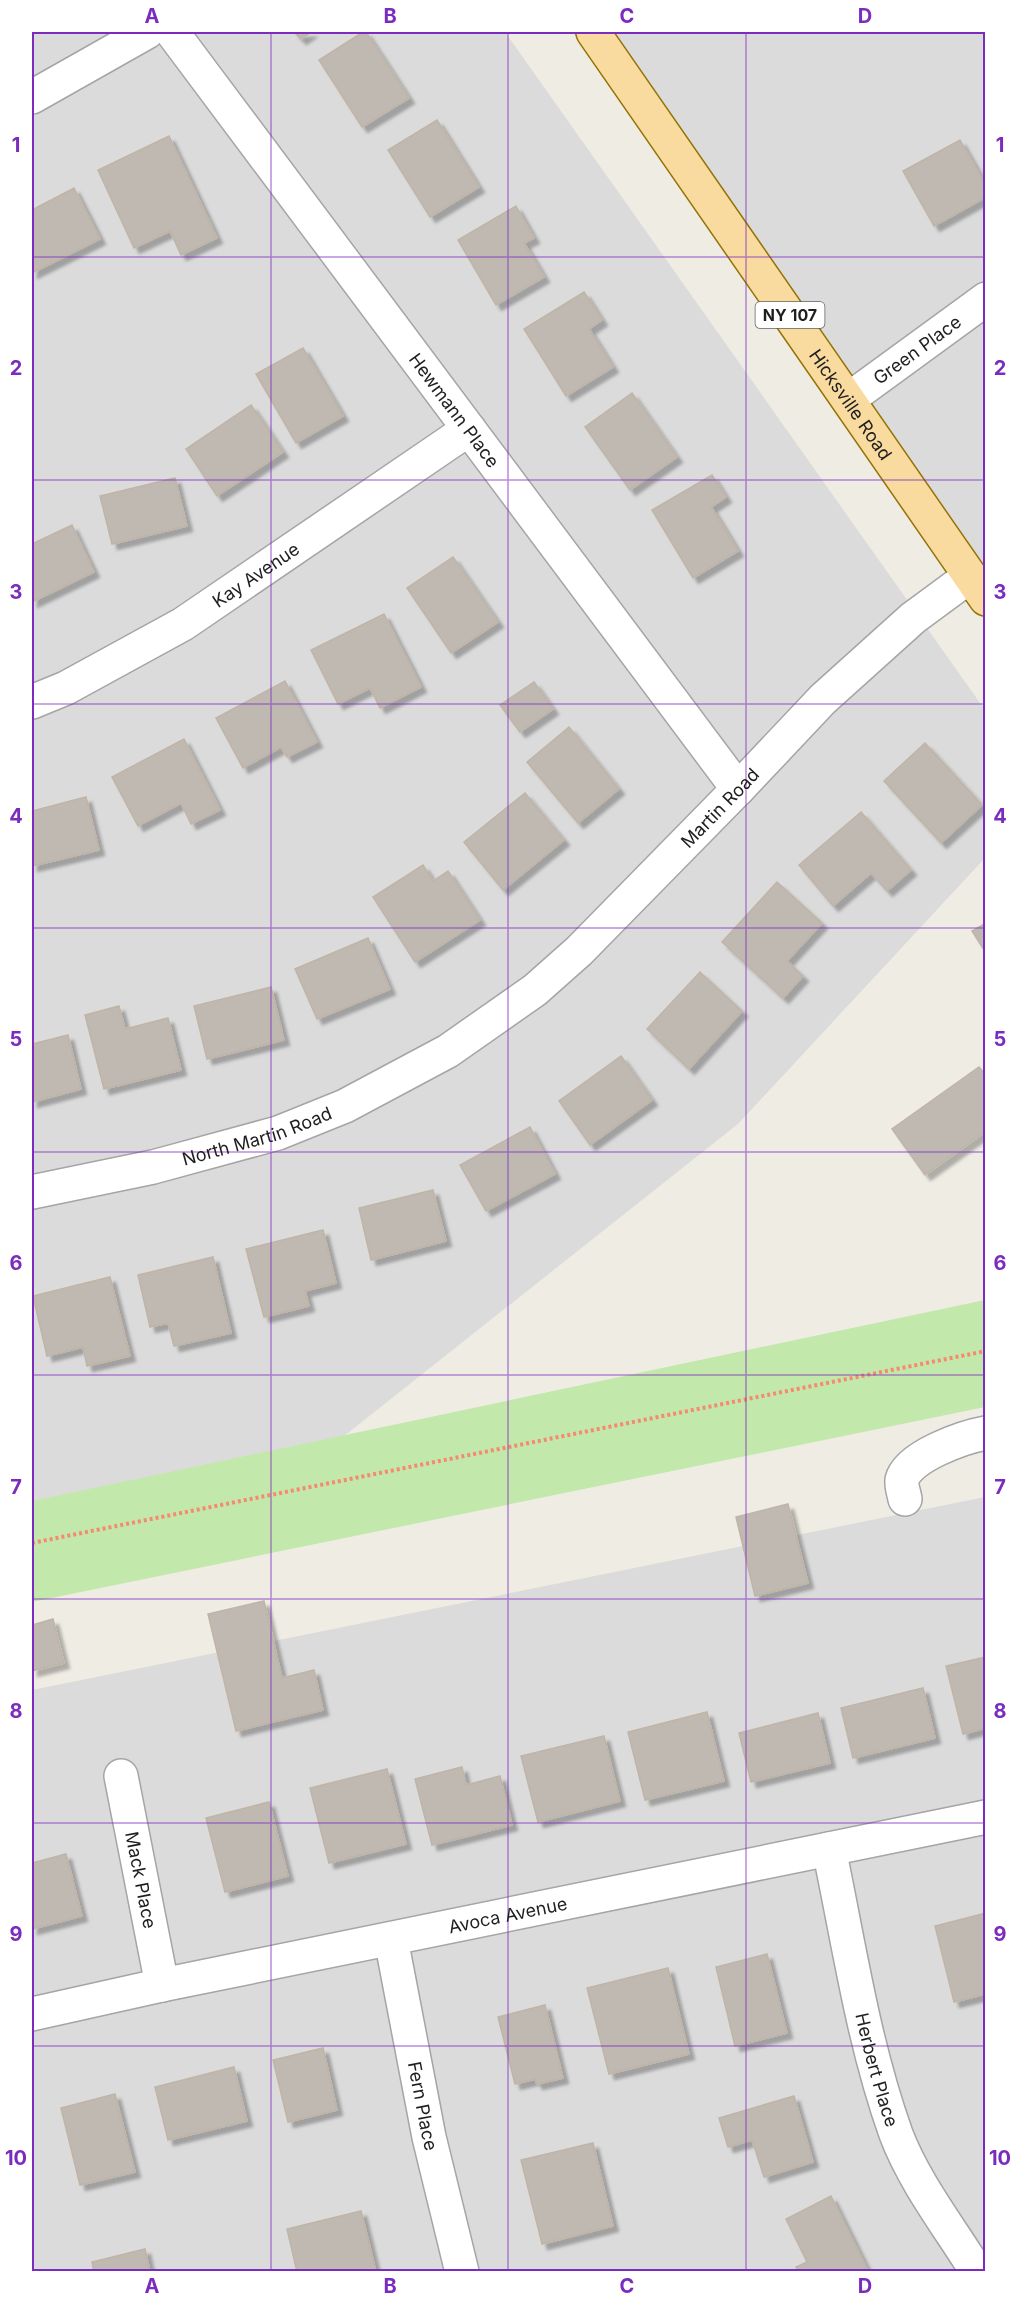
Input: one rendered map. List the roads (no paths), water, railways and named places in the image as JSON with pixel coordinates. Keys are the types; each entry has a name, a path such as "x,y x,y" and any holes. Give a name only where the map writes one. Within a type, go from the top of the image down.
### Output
{"main road":[{"name":"Hicksville Road","path":"593,32 978,587"}],"street":[{"path":"32,97 147,32"},
{"name":"Hewmann Place","path":"172,32 738,789"},
{"name":"Green Place","path":"849,399 986,299"},
{"name":"Kay Avenue","path":"32,702 66,688 183,624 469,429"},
{"name":"Martin Road","path":"468,1037 535,990 579,951 823,699 913,618 978,587"},
{"name":"North Martin Road","path":"32,1192 153,1167 278,1133 345,1106 448,1051 468,1037"},
{"path":"905,1498 903,1478 919,1460 938,1449 986,1433"},
{"name":"Mack Place","path":"121,1776 162,1985"},
{"name":"Avoca Avenue","path":"32,2014 162,1985 986,1817"},
{"name":"Herbert Place","path":"829,1849 871,2052 897,2135 912,2168 977,2271"},
{"name":"Fern Place","path":"391,1939 429,2138 462,2271"}]}
